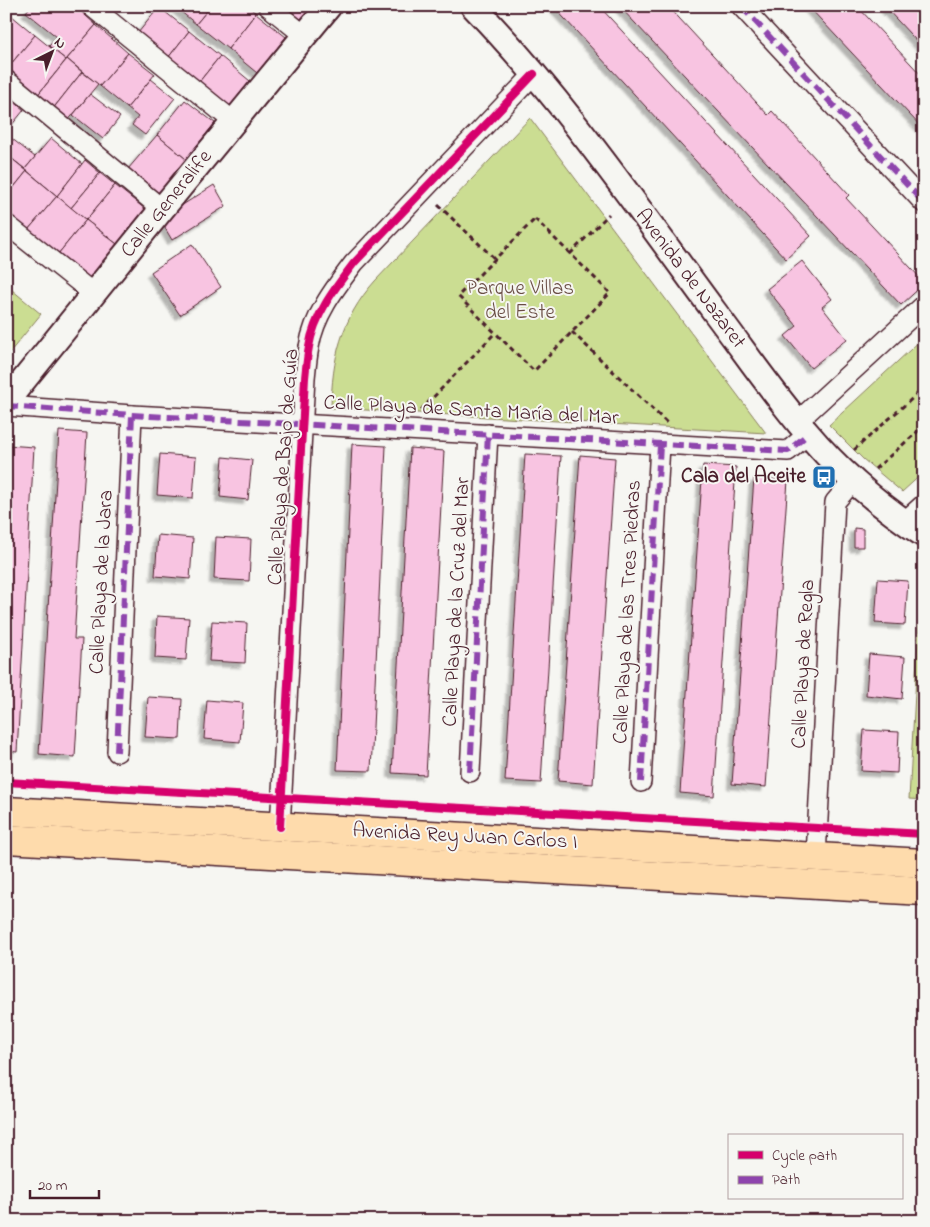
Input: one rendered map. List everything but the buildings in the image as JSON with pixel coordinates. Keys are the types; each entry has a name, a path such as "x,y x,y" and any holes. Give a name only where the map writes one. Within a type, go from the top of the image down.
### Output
{"main road":[{"name":"Avenida Rey Juan Carlos I","path":"6,811 924,863"},
{"name":"Avenida Rey Juan Carlos I","path":"6,840 924,890"}],"street":[{"path":"91,6 234,122"},
{"path":"268,6 305,36"},
{"name":"Calle Generalife","path":"6,404 162,209 329,6"},
{"name":"Avenida de Nazaret","path":"473,6 534,74 583,135 802,428 862,477 904,522 924,535"},
{"path":"741,6 924,203"},
{"name":"Calle Playa de Bajo de Guía","path":"280,827 305,378 309,345 320,314 336,287 354,263 534,74"},
{"path":"6,80 162,209"},
{"path":"6,224 94,294"},
{"name":"Calle Playa de Santa María del Mar","path":"6,404 132,415 788,451 802,428 924,305"},
{"name":"Calle Playa de la Jara","path":"117,752 132,415"},
{"name":"Calle Playa de la Cruz del Mar","path":"470,772 488,434"},
{"name":"Calle Playa de las Tres Piedras","path":"641,782 660,445"},
{"name":"Calle Playa de Regla","path":"816,856 835,502 862,477"},
{"path":"904,522 924,504"}],"path":[{"path":"423,191 495,259"},
{"path":"570,254 609,214"},
{"path":"535,219 570,254 610,294 534,370 458,296 535,219"},
{"path":"572,332 691,446"},
{"path":"402,429 495,333"},
{"path":"850,454 924,388"},
{"path":"862,477 924,426"}],"green space":[{"name":"Parque Villas del Este","path":"530,118 766,433 331,408 336,356 346,325 363,295"},
{"path":"6,285 41,314 6,357"},
{"path":"924,337 924,472 902,492 863,459 829,425"},
{"path":"922,570 924,571 924,800 909,799"}],"marked path":[{"path":"741,6 924,203"},
{"path":"6,406 132,415 788,451 808,434"},
{"path":"117,752 132,415"},
{"path":"470,772 488,434"},
{"path":"641,782 660,445"}],"cycle path":[{"path":"280,827 305,378 315,324 326,302 354,263 534,74"},
{"path":"6,782 924,834"}],"place":[{"name":"Cala del Aceite","path":"824,477"}]}
